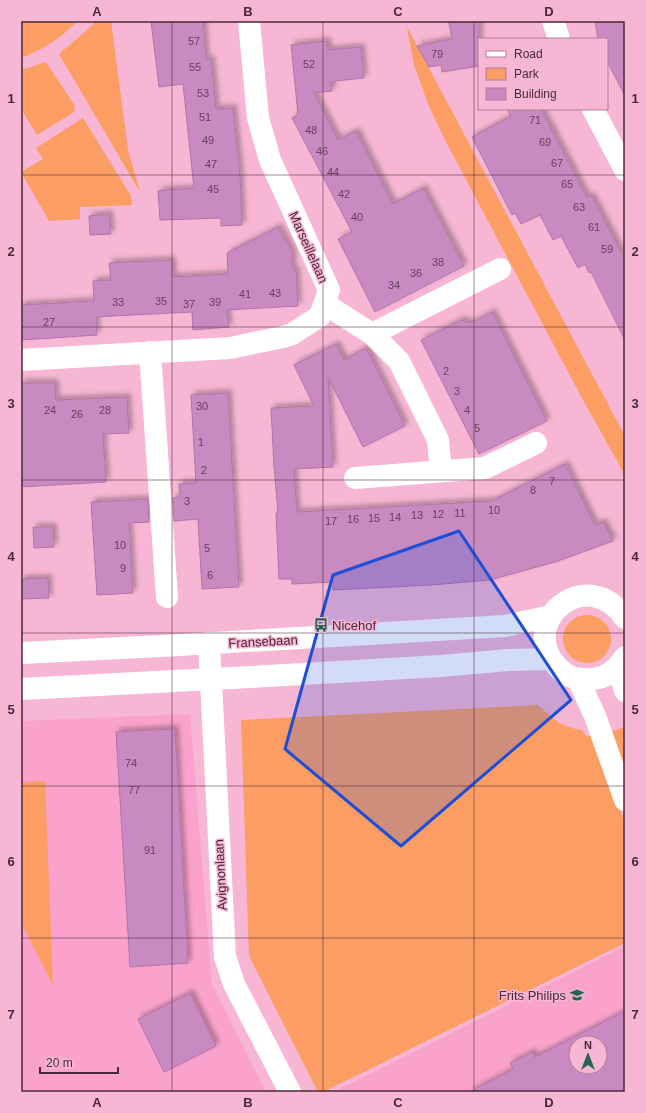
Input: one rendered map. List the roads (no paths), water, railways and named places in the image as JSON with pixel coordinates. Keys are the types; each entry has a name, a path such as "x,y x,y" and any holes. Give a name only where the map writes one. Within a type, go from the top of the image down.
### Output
{"street":[{"name":"Marseillelaan","path":"21,360 230,348 292,334 320,316 329,290 270,160 258,118 249,21"},
{"path":"553,21 559,38"},
{"path":"594,110 625,170"},
{"path":"372,334 500,270"},
{"path":"325,304 372,334 399,361 438,440 441,471"},
{"path":"150,352 167,597"},
{"path":"355,478 485,468 536,443"},
{"path":"622,662 607,676 592,680 578,679 567,675 558,668 546,649 545,638 546,626 551,616 560,606 571,598 591,596 618,598 619,609 625,618"},
{"name":"Fransebaan","path":"21,653 505,626 551,616"},
{"name":"Avignonlaan","path":"209,643 225,957 234,984 290,1092"},
{"path":"21,689 440,666 508,660 551,659"},
{"path":"622,662 625,690"},
{"path":"578,679 595,716 625,800"}],"place":[{"name":"Nicehof","path":"321,625"},
{"name":"Frits Philips","path":"577,995"}]}
